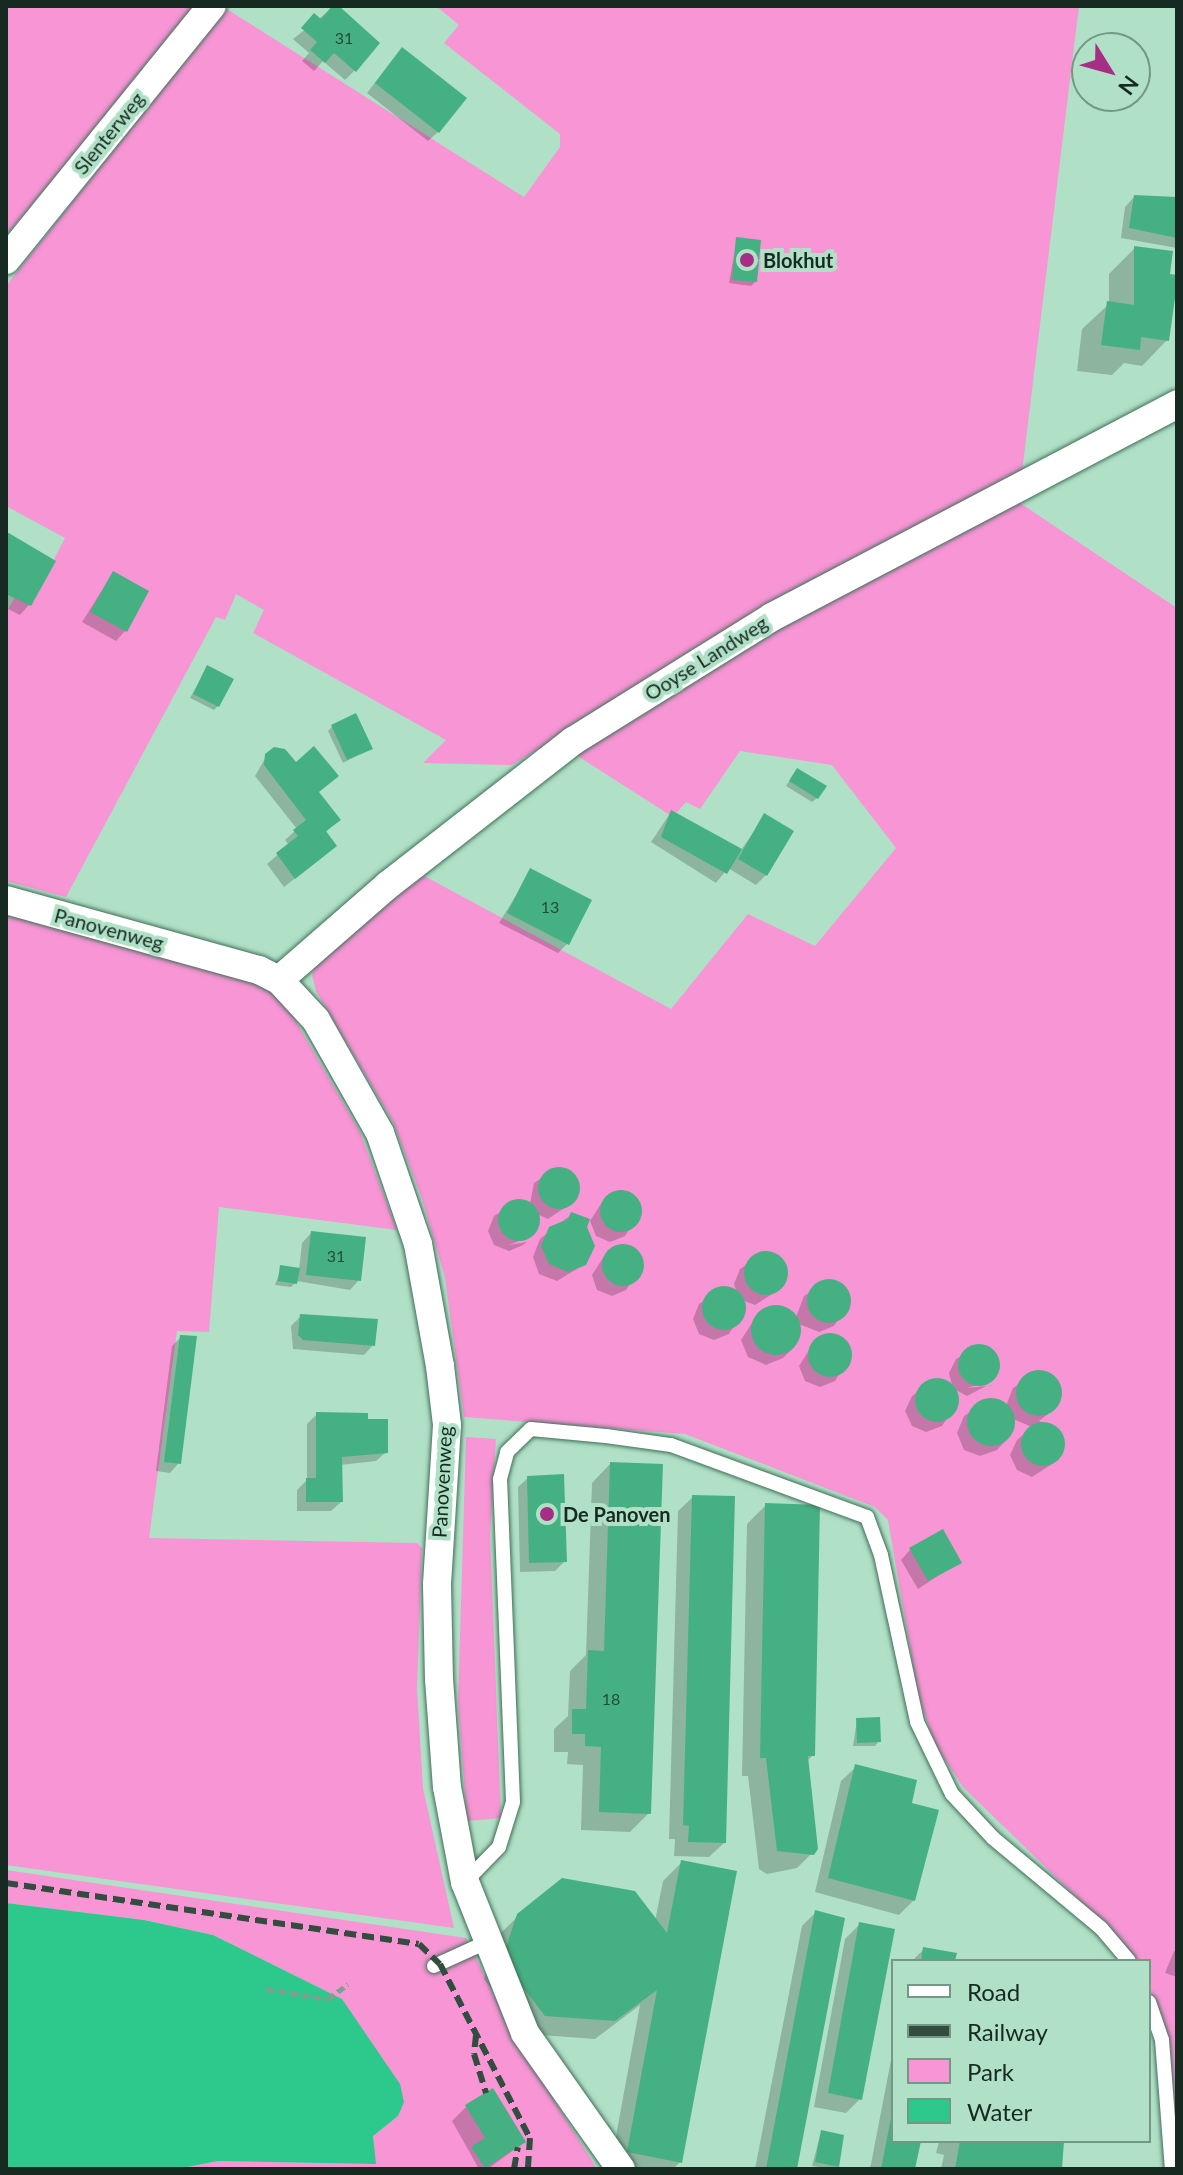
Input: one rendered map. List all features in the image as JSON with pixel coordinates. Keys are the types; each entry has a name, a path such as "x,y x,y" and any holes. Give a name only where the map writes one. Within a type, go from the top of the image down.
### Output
{"street":[{"name":"Slenterweg","path":"6,260 212,6"},
{"name":"Ooyse Landweg","path":"279,980 388,885 573,741 772,617 1177,404"},
{"name":"Panovenweg","path":"6,900 279,980 316,1020 380,1133 418,1244 447,1425 437,1585 439,1679 447,1787 465,1882 525,2033 621,2169"}],"lane":[{"path":"465,1882 499,1847 513,1802 500,1479 507,1452 531,1429 606,1436 671,1445 867,1517 881,1555 917,1722 952,1794 993,1838 1101,1928 1127,1959"},
{"path":"434,1966 487,1942"},
{"path":"1151,2008 1162,2040 1172,2169"}],"path":[{"path":"266,1989 328,1999 348,1984"}],"green space":[{"path":"6,6 197,6 6,236"},
{"path":"436,6 1079,6 1076,32 1071,32 1071,71 1022,472 775,604 512,765 423,763 446,740 253,633 264,610 236,594 225,620 216,617 66,897 6,881 6,613 18,592 33,600 65,538 6,506 6,286 225,8 524,197 560,147 560,134 444,43 459,25"},
{"path":"1011,497 1177,608 1177,2137 1169,2044 1151,1995 1151,1959 1130,1959 1102,1922 963,1787 934,1743 918,1694 888,1520 875,1507 685,1434 464,1417 445,1278 422,1199 393,1122 316,991 312,975 319,955 415,871 671,1009 748,914 815,946 896,848 832,765 740,751 700,809 686,802 673,817 573,753 766,626"},
{"path":"6,912 242,975 275,995 294,1018 360,1132 397,1230 219,1207 209,1332 177,1331 149,1538 417,1543 422,1548 417,1688 423,1788 454,1928 6,1865"},
{"path":"466,1437 496,1439 490,1534 501,1818 467,1821 458,1702"},
{"path":"6,1870 466,1938 513,2034 597,2169 177,2169 218,2161 375,2164 373,2136 398,2116 342,1999 213,1935 144,1920 6,1903"}],"water":[{"path":"6,1903 144,1920 213,1935 342,1999 400,2084 404,2102 398,2116 373,2136 376,2164 218,2161 177,2169 6,2169"}],"building":[{"path":"332,6 339,6 380,43 356,72 334,53 325,63 310,50 317,42 301,28 314,13 321,19"},
{"path":"402,47 467,98 439,133 375,83"},
{"path":"1134,195 1177,197 1177,238 1129,228"},
{"name":"Blokhut","path":"736,237 761,240 757,282 732,280"},
{"path":"1134,246 1173,251 1170,274 1177,275 1177,284 1169,341 1141,337 1140,350 1101,345 1107,301 1134,305"},
{"path":"7,532 56,561 31,606 6,594"},
{"path":"113,571 149,591 127,632 90,612"},
{"path":"207,665 234,679 219,707 193,694"},
{"path":"356,713 373,749 347,760 331,725"},
{"path":"314,746 339,776 319,792 341,820 326,831 337,846 295,879 276,853 298,836 293,830 306,820 264,765 265,754 274,747 285,749 296,762"},
{"path":"797,768 827,786 818,799 789,781"},
{"path":"671,810 742,849 727,874 661,837"},
{"path":"764,813 794,831 767,876 738,859"},
{"path":"530,868 592,900 569,945 507,913"},
{"path":"559,1167 574,1173 580,1188 574,1203 559,1209 544,1203 538,1188 544,1173"},
{"path":"621,1190 636,1196 642,1211 636,1226 621,1232 606,1226 600,1211 606,1196"},
{"path":"519,1199 534,1205 540,1220 534,1235 519,1241 504,1235 498,1220 504,1205"},
{"path":"571,1212 590,1219 587,1227 595,1246 586,1265 568,1272 549,1264 541,1246 549,1227 568,1219"},
{"path":"311,1231 366,1237 361,1281 306,1275"},
{"path":"623,1244 638,1250 644,1265 638,1280 623,1286 608,1280 602,1265 608,1250"},
{"path":"766,1251 782,1257 788,1273 782,1289 766,1295 750,1289 744,1273 750,1257"},
{"path":"280,1265 300,1268 297,1284 278,1281"},
{"path":"829,1279 845,1285 851,1301 845,1317 829,1323 813,1317 807,1301 813,1285"},
{"path":"724,1286 739,1293 746,1308 739,1323 724,1330 709,1323 702,1308 709,1293"},
{"path":"776,1305 794,1312 801,1330 794,1348 776,1355 758,1348 751,1330 758,1312"},
{"path":"300,1314 378,1319 375,1346 303,1340 298,1335"},
{"path":"830,1333 846,1339 852,1355 846,1371 830,1377 814,1371 808,1355 814,1339"},
{"path":"180,1335 197,1336 181,1464 164,1462"},
{"path":"979,1344 994,1350 1000,1365 994,1380 979,1386 964,1380 958,1365 964,1350"},
{"path":"1039,1370 1055,1377 1062,1393 1055,1409 1039,1416 1023,1409 1016,1393 1023,1377"},
{"path":"937,1378 953,1384 959,1400 953,1416 937,1422 921,1416 915,1400 921,1384"},
{"path":"991,1398 1008,1405 1015,1422 1008,1439 991,1446 974,1439 967,1422 974,1405"},
{"path":"316,1412 368,1413 368,1419 388,1419 388,1453 342,1457 343,1502 306,1502 306,1478 316,1478"},
{"path":"1043,1422 1059,1428 1065,1444 1059,1460 1043,1466 1027,1460 1021,1444 1027,1428"},
{"path":"610,1462 663,1464 651,1814 599,1812 601,1747 585,1746 585,1734 572,1734 572,1709 586,1709 588,1650 604,1651"},
{"path":"564,1474 567,1562 529,1563 527,1476"},
{"path":"692,1495 735,1496 726,1843 688,1842 689,1826 683,1825"},
{"path":"765,1503 820,1505 815,1756 808,1756 818,1849 814,1855 777,1851 766,1758 760,1758"},
{"path":"943,1529 962,1563 928,1581 909,1548"},
{"path":"880,1717 881,1742 857,1743 856,1718"},
{"path":"855,1764 917,1780 912,1803 939,1810 915,1901 828,1878"},
{"path":"681,1860 737,1871 682,2163 627,2152 657,1990 615,2021 545,2016 502,1960 517,1914 562,1878 635,1891 667,1933"},
{"path":"815,1910 845,1918 797,2169 766,2169"},
{"path":"859,1922 895,1929 862,2100 828,2093"},
{"path":"923,1947 957,1953 956,1959 921,1959"},
{"path":"493,2088 526,2142 485,2168 471,2147 485,2138 465,2105"},
{"path":"891,2118 891,2143 921,2143 915,2169 881,2169"},
{"path":"821,2130 844,2135 839,2167 815,2162"},
{"path":"960,2143 1064,2143 1062,2169 955,2169"}],"railway":[{"path":"6,1883 419,1944 440,1964 530,2138 528,2169"},
{"path":"476,2035 474,2054 486,2093"},
{"path":"514,2169 518,2147"}],"place":[{"name":"Blokhut","path":"747,260"},
{"name":"De Panoven","path":"547,1514"}]}
